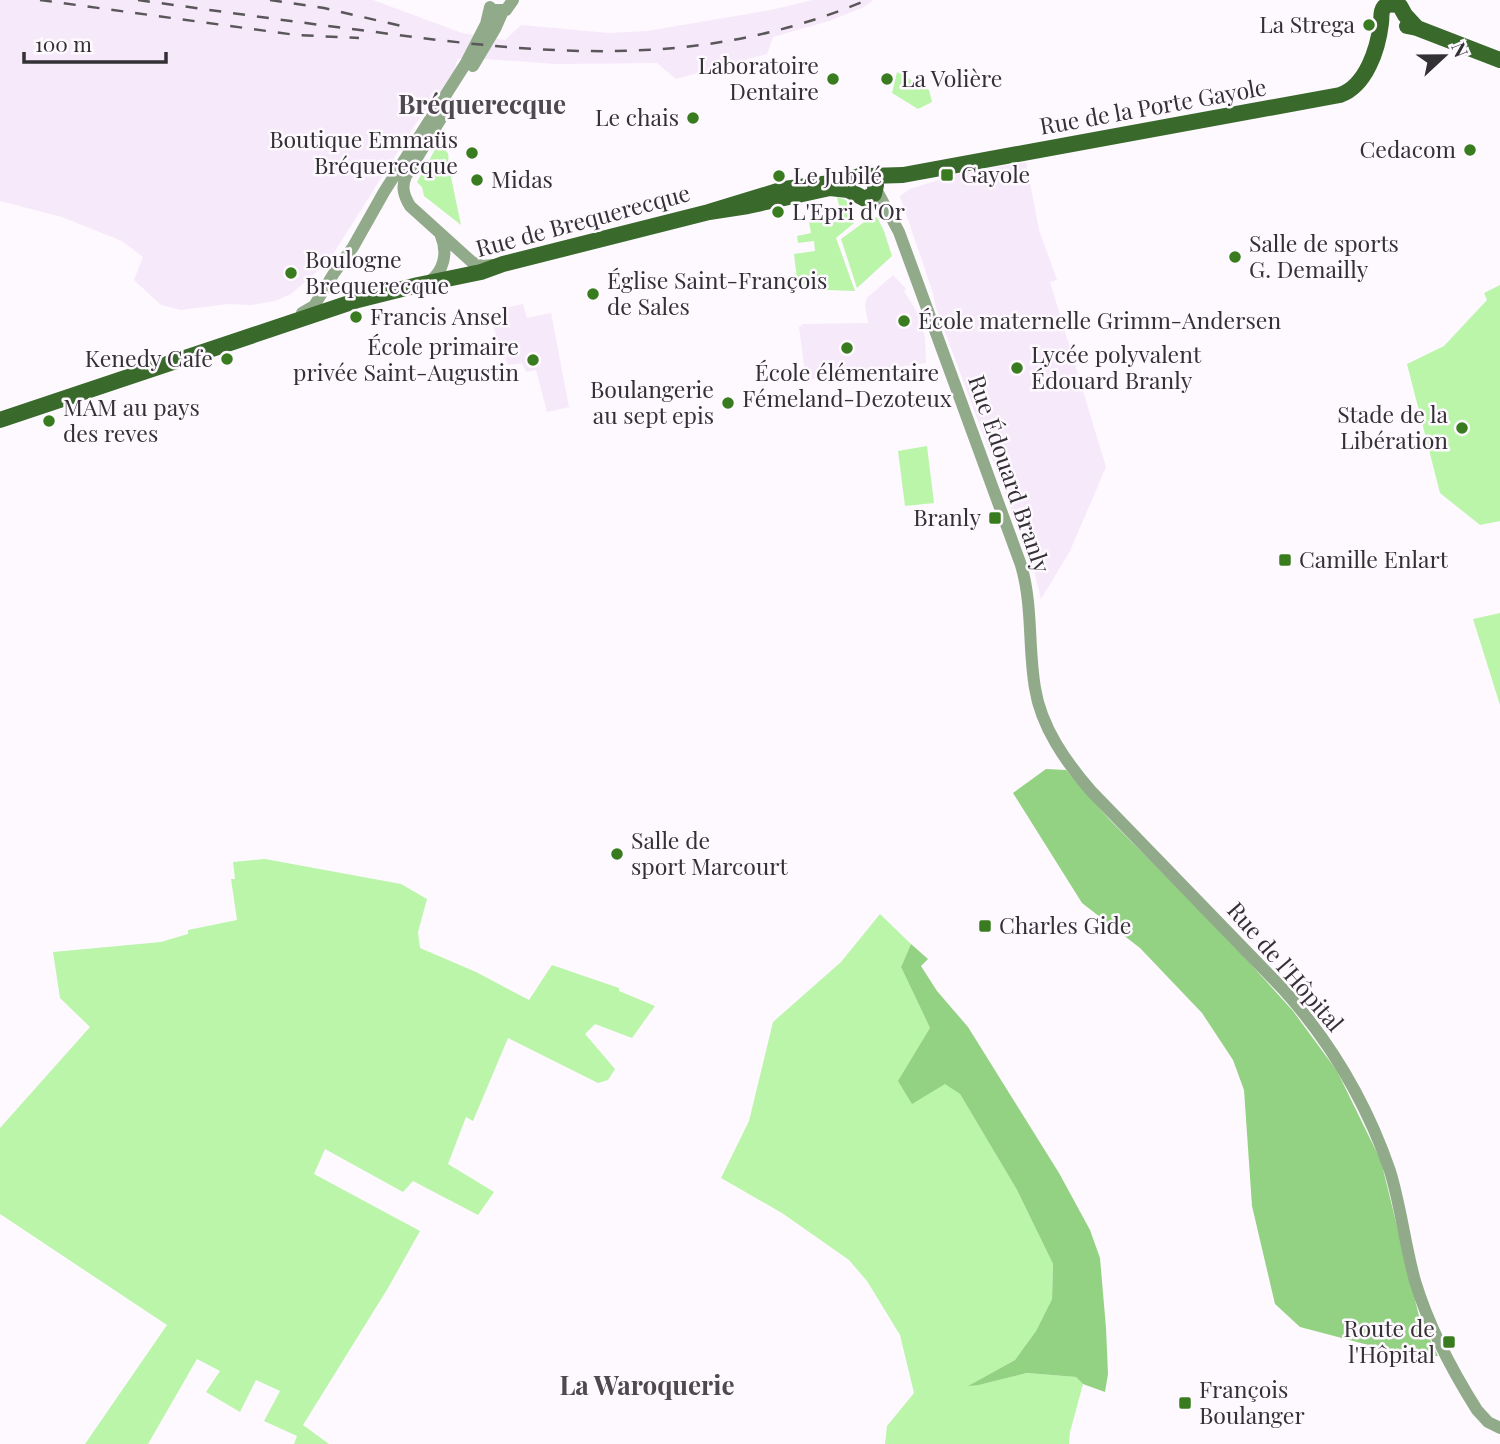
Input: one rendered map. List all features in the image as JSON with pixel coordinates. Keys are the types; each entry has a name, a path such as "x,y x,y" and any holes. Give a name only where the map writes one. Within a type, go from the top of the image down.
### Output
{"main road":[{"name":"Rue de la Porte Gayole","path":"866,187 903,175 1340,95 1361,81 1391,25 1418,28 1500,60"},
{"name":"Rue de Brequerecque","path":"0,420 348,303 481,272 503,264 709,212 748,206 822,188 866,187"}],"street":[{"path":"493,6 509,8 513,0"},
{"path":"493,6 492,35 404,180 406,199 441,235 475,264 503,264"},
{"path":"373,215 384,192 466,63 493,6"},
{"name":"Rue Édouard Branly","path":"866,187 904,247 1021,565 1028,597 1034,680"},
{"path":"275,326 313,308 373,215 387,198 392,195 417,212"},
{"path":"429,282 439,273 444,262 445,248 441,235"},
{"name":"Rue de l'Hôpital","path":"1034,680 1047,725 1063,756 1079,777 1282,988 1309,1020 1341,1066 1366,1113 1387,1164 1399,1204 1415,1280 1429,1319 1474,1405 1484,1418 1500,1428"}],"shaded area":[{"path":"0,0 373,0 462,33 505,40 521,25 609,33 647,31 771,10 812,0 873,0 864,7 829,21 773,37 767,54 676,79 657,63 556,64 457,59 454,74 416,123 328,262 291,294 275,301 181,310 161,305 134,280 143,257 122,241 62,217 0,201"},
{"name":"Lycée polyvalent Édouard Branly","path":"1026,162 1039,230 1057,280 1050,282 1106,467 1070,551 1041,599 1034,570 936,308 900,196 910,189 957,174"},
{"name":"École élémentaire Fémeland-Dezoteux","path":"893,275 906,289 904,291 920,317 925,338 926,363 806,380 799,327 803,324 868,323 865,305 867,298"},
{"name":"École primaire privée Saint-Augustin","path":"523,304 527,318 551,313 569,407 547,412 536,370 526,372 522,363 508,365 504,357 492,324 504,319 501,309"}],"green space":[{"path":"897,72 929,90 932,102 918,109 892,93"},
{"path":"436,148 447,151 461,225 424,196 422,187 417,182"},
{"path":"837,197 846,200 854,223 836,238 855,291 798,289 794,254 815,251 814,241 798,243 797,236 811,233 809,222 825,220 824,211 830,224 842,219"},
{"path":"877,217 892,256 857,288 841,239 867,220"},
{"name":"Stade de la Libération","path":"1500,285 1500,521 1480,525 1440,493 1407,364 1444,346 1487,300 1484,293"},
{"path":"927,446 934,503 905,506 898,451"},
{"path":"1500,613 1500,705 1473,619"},
{"path":"1046,769 1066,770 1109,819 1229,940 1293,1011 1337,1071 1381,1161 1419,1316 1438,1356 1410,1356 1300,1327 1275,1304 1252,1206 1244,1090 1233,1060 1202,1013 1140,948 1082,903 1013,793"},
{"path":"265,859 401,884 427,899 418,932 420,948 476,972 529,1000 552,965 619,988 619,991 655,1006 632,1038 595,1024 585,1034 615,1069 608,1080 598,1083 508,1038 473,1121 466,1117 448,1164 494,1192 478,1215 413,1181 403,1192 325,1149 314,1174 420,1231 303,1425 329,1444 294,1444 297,1436 264,1421 280,1391 256,1380 240,1412 206,1392 220,1371 197,1359 148,1444 85,1444 167,1325 0,1214 0,1128 90,1027 60,998 53,952 161,942 188,934 188,930 237,920 231,879 235,879 233,862"},
{"path":"880,914 911,944 901,967 930,1028 945,1083 960,1094 1017,1190 1053,1264 1052,1299 1036,1331 1015,1360 970,1385 1027,1373 1076,1377 1083,1384 1069,1444 885,1444 887,1426 914,1393 900,1335 867,1281 849,1260 782,1213 721,1178 749,1121 773,1022 841,962"},
{"path":"911,944 928,959 921,966 937,991 968,1027 1059,1173 1090,1230 1100,1258 1108,1374 1105,1392 1083,1384 1076,1377 1027,1373 968,1386 1015,1360 1036,1331 1052,1299 1053,1264 1017,1190 960,1094 945,1084 912,1104 898,1081 930,1028 901,967"}],"railway":[{"path":"40,0 296,35 359,38"},
{"path":"138,0 502,47 624,51 684,47 745,38 805,22 867,0"},
{"path":"270,0 324,8 410,28"}],"place":[{"name":"La Strega","path":"1369,25"},
{"name":"Laboratoire Dentaire","path":"833,79"},
{"name":"La Volière","path":"887,79"},
{"name":"Le chais","path":"693,118"},
{"name":"Cedacom","path":"1470,150"},
{"name":"Boutique Emmaüs Bréquerecque","path":"472,153"},
{"name":"Gayole","path":"947,175"},
{"name":"Le Jubilé","path":"779,176"},
{"name":"Midas","path":"477,180"},
{"name":"L'Epri d'Or","path":"778,212"},
{"name":"Salle de sports G. Demailly","path":"1235,257"},
{"name":"Boulogne Brequerecque","path":"291,273"},
{"name":"Église Saint-François de Sales","path":"593,294"},
{"name":"Francis Ansel","path":"356,317"},
{"name":"École maternelle Grimm-Andersen","path":"904,321"},
{"name":"École élémentaire Fémeland-Dezoteux","path":"847,348"},
{"name":"Kenedy Cafe","path":"227,359"},
{"name":"École primaire privée Saint-Augustin","path":"533,360"},
{"name":"Lycée polyvalent Édouard Branly","path":"1017,368"},
{"name":"Boulangerie au sept epis","path":"728,403"},
{"name":"MAM au pays des reves","path":"49,421"},
{"name":"Stade de la Libération","path":"1462,428"},
{"name":"Branly","path":"995,518"},
{"name":"Camille Enlart","path":"1285,560"},
{"name":"Salle de sport Marcourt","path":"617,854"},
{"name":"Charles Gide","path":"985,926"},
{"name":"Route de l'Hôpital","path":"1449,1342"},
{"name":"François Boulanger","path":"1185,1403"}],"district":[{"name":"Bréquerecque","path":"482,105"},
{"name":"La Waroquerie","path":"647,1386"}]}
